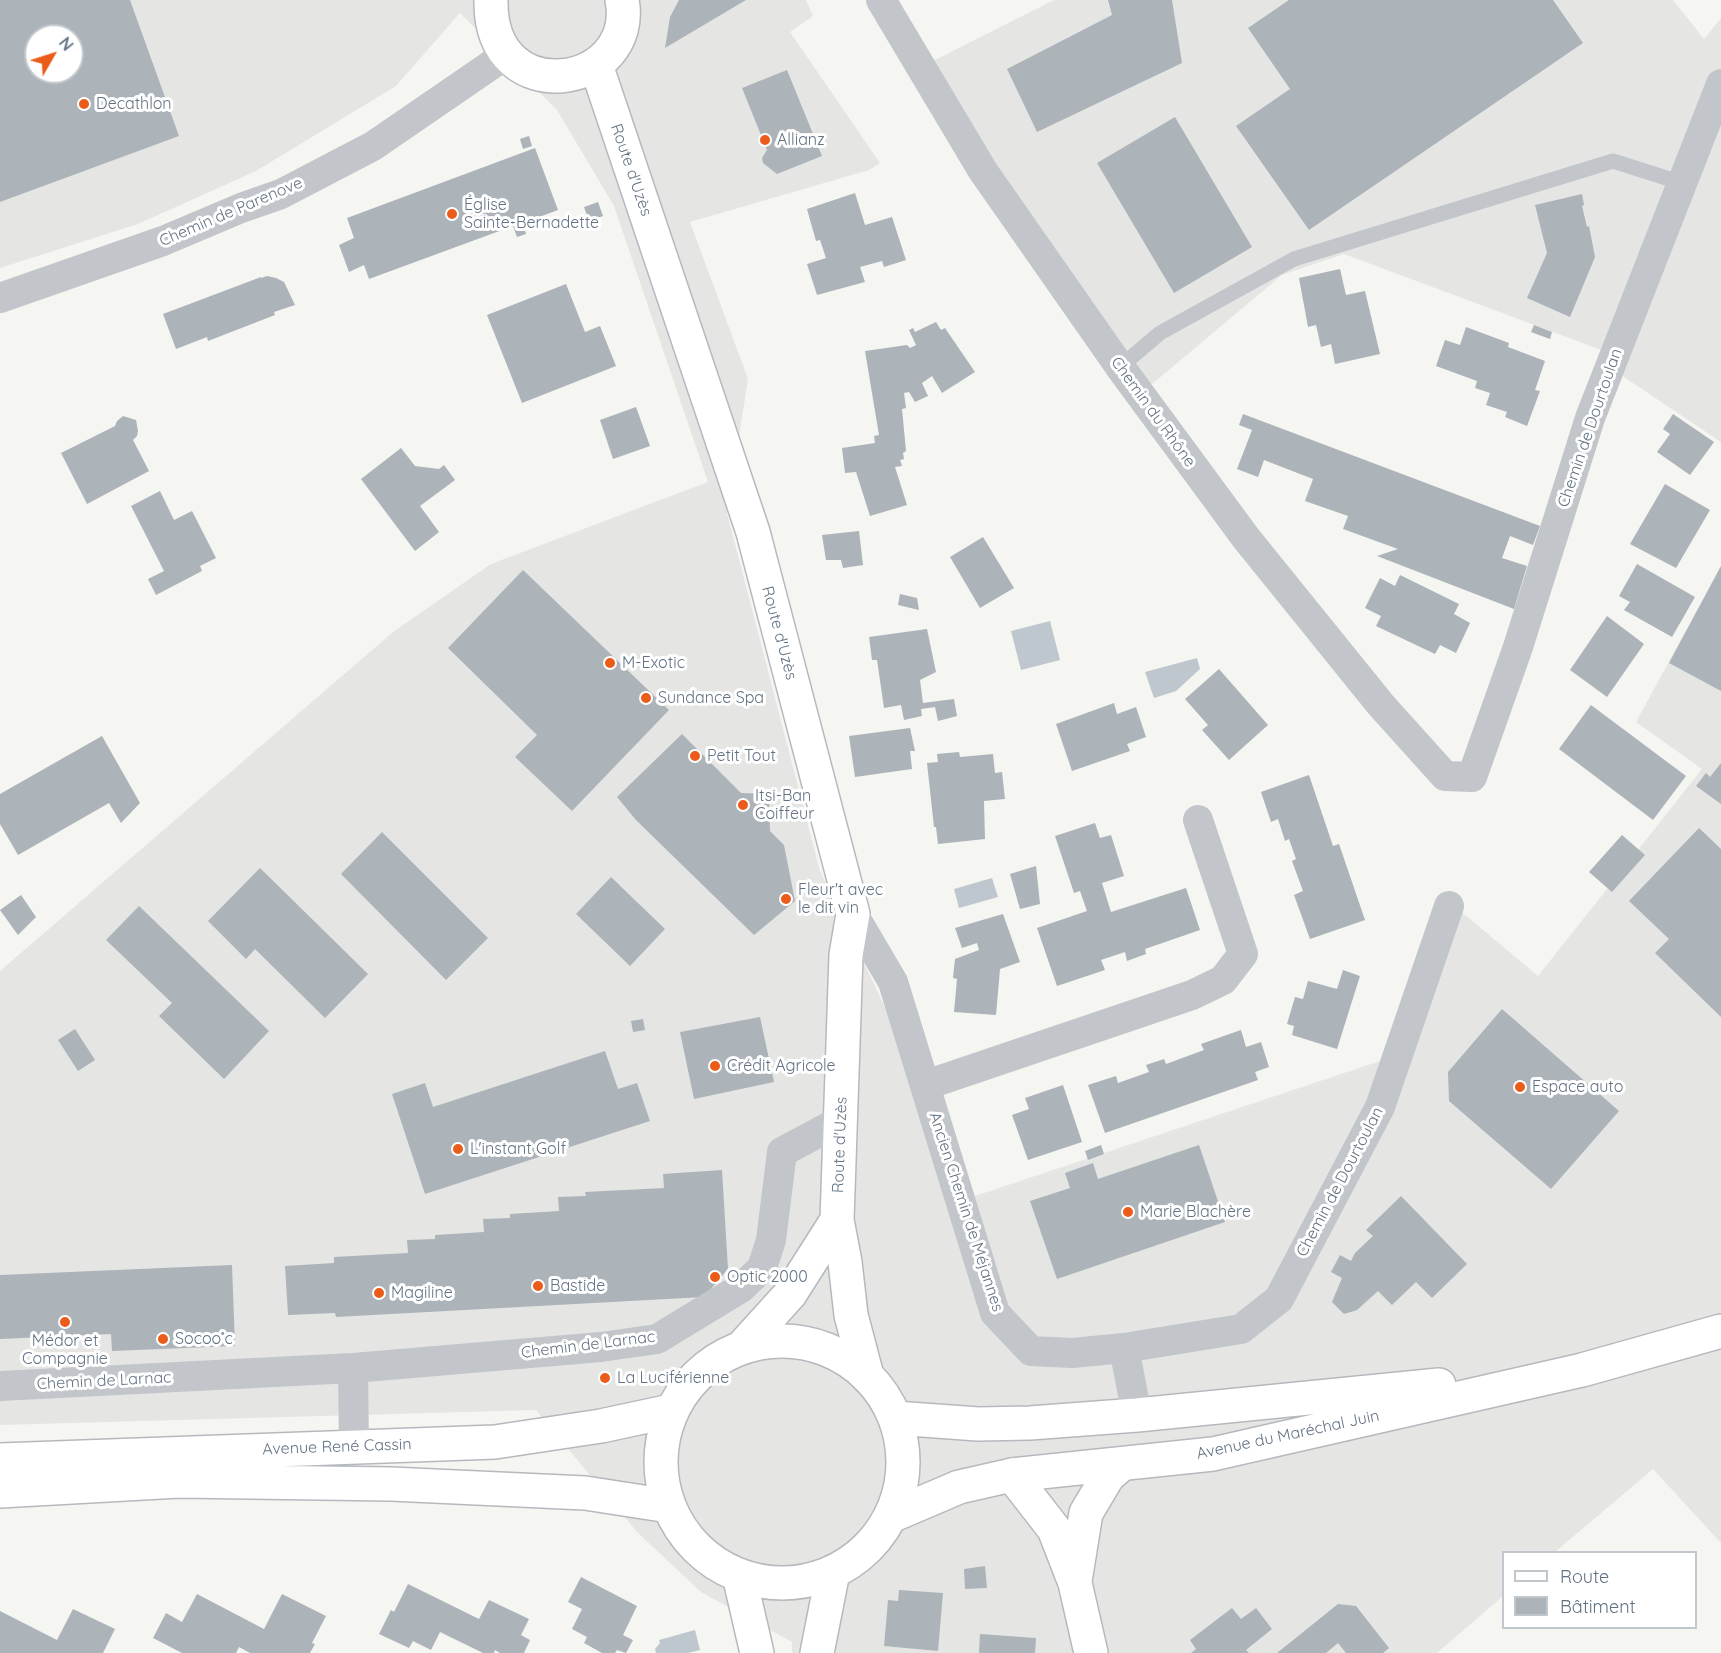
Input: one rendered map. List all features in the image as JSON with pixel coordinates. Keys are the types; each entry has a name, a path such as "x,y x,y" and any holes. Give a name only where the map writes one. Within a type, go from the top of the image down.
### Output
{"main road":[{"path":"491,0 491,18 496,37 507,54 522,67 540,74 559,77 579,74 596,65 611,49 621,30 624,8 622,0"},
{"name":"Route d'Uzès","path":"596,65 753,532 853,915 846,956 837,1220 851,1315 867,1376"},
{"path":"743,1346 790,1294 837,1220"},
{"name":"Avenue du Maréchal Juin","path":"891,1516 959,1487 1012,1475 1212,1454 1581,1370 1721,1331"},
{"path":"776,1341 809,1344 840,1356 867,1376 883,1395 895,1418 902,1450 901,1484 891,1516 867,1549 833,1572 802,1582 770,1583 739,1575 709,1559 685,1535 669,1506 661,1475 662,1442 671,1411 689,1383 713,1361 743,1346 776,1341"},
{"name":"Avenue du Maréchal Juin","path":"895,1418 978,1424 1020,1424 1137,1415 1581,1370"},
{"name":"Avenue René Cassin","path":"0,1460 495,1442 601,1426 671,1411"},
{"path":"1075,1583 1086,1513 1108,1476 1122,1464"},
{"path":"1012,1475 1054,1529 1075,1583 1091,1653"},
{"name":"Avenue René Cassin","path":"0,1491 179,1481 379,1484 585,1493 669,1506"},
{"path":"817,1653 833,1572"},
{"path":"739,1575 757,1653"}],"street":[{"name":"Chemin du Rhône","path":"881,0 983,171 1120,367 1246,538 1381,705 1445,776 1472,777"},
{"name":"Chemin de Parenove","path":"0,298 163,241 281,194 373,146 507,54"},
{"name":"Chemin de Dourtoulan","path":"1472,777 1518,647 1590,418 1682,183 1710,150 1721,84"},
{"path":"926,1084 1192,995 1223,980 1243,954 1198,820"},
{"name":"Chemin de Dourtoulan","path":"1124,1348 1242,1329 1279,1299 1380,1107 1449,906"},
{"name":"Ancien Chemin de Méjannes","path":"853,915 893,982 994,1313 1030,1351 1072,1353 1124,1348"},
{"name":"Chemin de Larnac","path":"0,1386 352,1368 601,1347 657,1339 741,1288 762,1268 771,1240 782,1152 840,1121"},
{"path":"1124,1348 1137,1415"},
{"path":"352,1368 354,1446"}],"lane":[{"path":"1120,367 1160,333 1294,259 1613,162 1682,183"}],"shaded area":[{"path":"0,0 806,0 813,16 790,32 880,163 869,170 690,222 748,379 727,513 820,871 975,1196 1407,1052 1458,909 1538,976 1702,769 1636,722 1721,566 1721,1543 1653,1469 1556,1551 1502,1551 1502,1597 1437,1653 792,1653 792,1642 701,1592 637,1532 536,1410 0,1425 0,971 393,632 491,564 708,482 614,206 557,110 460,13 396,86 256,171 138,224 0,268"},
{"path":"1054,0 1673,0 1704,39 1721,18 1721,442 1624,377 1604,351 1344,254 1282,275 1145,390 927,64"},
{"path":"1050,621 1060,660 1021,670 1011,631"},
{"path":"1197,658 1200,669 1176,691 1154,698 1145,672"},
{"path":"992,878 998,897 959,908 954,889"},
{"path":"695,1630 700,1650 688,1653 656,1653 655,1649 660,1643 659,1640"}],"building":[{"name":"Decathlon","path":"0,0 130,0 179,136 0,202"},
{"path":"679,0 746,0 665,48 670,17"},
{"path":"1108,0 1172,0 1182,63 1037,132 1007,69 1112,15"},
{"path":"1289,0 1553,0 1583,43 1309,230 1236,126 1290,89 1248,28"},
{"path":"787,70 822,156 777,174 763,163 762,158 767,150 742,88"},
{"path":"1175,117 1252,247 1174,293 1097,163"},
{"path":"529,136 532,146 523,149 520,139"},
{"name":"Église Sainte-Bernadette","path":"535,148 558,210 523,223 526,234 517,237 513,226 369,279 364,265 349,272 339,245 354,238 347,218"},
{"path":"855,193 865,225 892,217 906,260 884,267 882,261 860,267 865,282 817,295 807,264 826,258 820,240 816,241 807,209"},
{"path":"1582,194 1584,205 1582,206 1587,227 1589,226 1595,257 1570,317 1527,298 1547,253 1535,205"},
{"path":"598,202 603,216 589,221 584,207"},
{"path":"1340,269 1346,295 1365,291 1380,354 1335,364 1331,344 1321,347 1316,325 1308,327 1299,278"},
{"path":"267,276 284,282 295,305 208,341 207,337 176,349 163,314"},
{"path":"566,284 585,332 600,326 616,366 522,403 487,315"},
{"path":"936,322 941,330 945,328 975,372 942,393 932,376 922,383 928,396 915,402 909,392 904,393 906,408 902,409 906,451 903,453 904,459 900,460 902,466 895,467 907,505 870,516 856,472 845,473 842,448 875,443 874,436 879,435 865,351 907,345 910,348 916,345 909,330 913,328 915,332"},
{"path":"1534,325 1552,332 1550,339 1531,332"},
{"path":"1466,327 1509,343 1508,347 1545,361 1535,390 1540,391 1527,426 1505,417 1507,412 1486,405 1490,393 1475,388 1477,381 1436,366 1445,340 1460,345"},
{"path":"636,407 650,446 613,459 600,420"},
{"path":"1243,414 1540,526 1533,545 1510,536 1502,558 1527,566 1514,609 1377,556 1398,549 1343,529 1348,516 1305,501 1313,479 1264,460 1258,477 1237,469 1252,430 1239,425"},
{"path":"1673,414 1714,442 1690,475 1657,452 1670,434 1663,429"},
{"path":"123,416 136,420 138,431 133,440 149,471 87,504 61,453 115,426"},
{"path":"401,448 415,466 439,469 444,465 455,480 420,506 439,532 415,551 361,479"},
{"path":"1665,484 1710,510 1676,568 1630,544"},
{"path":"160,491 174,520 192,511 216,558 200,566 202,571 156,595 148,579 164,571 131,506"},
{"path":"859,531 863,565 843,568 841,560 826,560 822,535"},
{"path":"983,537 1014,588 980,608 950,557"},
{"path":"1637,564 1695,597 1672,637 1624,610 1630,602 1619,596"},
{"path":"1721,566 1721,691 1669,663"},
{"path":"523,570 669,710 572,811 515,757 537,735 448,648"},
{"path":"1400,575 1459,604 1454,614 1470,623 1456,653 1440,645 1435,654 1376,626 1381,616 1365,608 1380,578 1395,586"},
{"path":"900,594 917,598 919,610 898,605"},
{"path":"1607,616 1644,644 1607,697 1570,670"},
{"path":"927,629 936,672 920,680 923,703 954,699 957,716 938,721 935,707 921,709 922,716 904,720 901,705 884,708 877,660 872,660 869,637"},
{"path":"1219,669 1268,725 1229,760 1202,730 1208,725 1185,699"},
{"path":"1114,703 1117,714 1136,707 1146,737 1127,744 1130,751 1072,771 1056,724"},
{"path":"1591,705 1686,776 1653,820 1559,749"},
{"path":"910,728 915,751 910,751 912,769 855,777 849,736"},
{"path":"682,734 741,793 769,794 770,831 784,845 795,901 754,935 636,820 617,797"},
{"path":"102,736 140,803 121,823 109,803 18,855 0,824 0,794"},
{"path":"959,752 960,757 993,754 995,773 1002,772 1005,799 984,801 985,839 938,844 927,763 938,762 937,754"},
{"path":"1721,763 1721,804 1696,786 1706,773 1710,777"},
{"path":"1309,775 1333,846 1339,844 1365,920 1310,939 1294,895 1303,891 1292,861 1296,859 1289,839 1285,841 1278,819 1271,822 1261,792"},
{"path":"1095,823 1100,838 1111,835 1124,876 1102,883 1111,912 1186,888 1200,930 1145,949 1146,954 1127,961 1125,952 1101,960 1105,970 1057,986 1037,928 1087,911 1080,891 1074,893 1055,836"},
{"path":"1699,828 1721,849 1721,1017 1655,953 1669,939 1629,901"},
{"path":"382,832 488,938 446,980 341,874"},
{"path":"1622,835 1645,855 1612,892 1589,872"},
{"path":"1036,866 1040,904 1020,909 1010,874"},
{"path":"260,868 368,974 325,1018 255,949 246,959 208,921"},
{"path":"611,877 665,929 630,966 576,914"},
{"path":"21,895 36,917 18,935 0,910"},
{"path":"139,906 269,1031 224,1079 159,1016 172,1003 106,940"},
{"path":"1003,914 1020,962 1000,969 996,1015 954,1012 957,979 953,978 955,959 979,950 977,943 962,948 955,928"},
{"path":"1343,970 1360,976 1337,1049 1292,1035 1294,1026 1287,1024 1295,997 1303,999 1308,981 1337,989"},
{"name":"Espace auto","path":"1502,1009 1619,1111 1551,1189 1449,1101 1448,1072"},
{"path":"760,1017 774,1082 694,1099 680,1032"},
{"path":"643,1019 645,1030 633,1032 631,1021"},
{"path":"75,1029 95,1060 78,1071 58,1040"},
{"path":"1241,1030 1246,1047 1261,1042 1269,1067 1255,1072 1258,1080 1105,1133 1088,1085 1116,1076 1118,1083 1149,1072 1146,1065 1164,1059 1166,1064 1204,1050 1201,1044"},
{"path":"605,1051 618,1089 637,1083 650,1121 425,1194 392,1094 425,1083 433,1107"},
{"path":"1063,1085 1082,1142 1028,1160 1012,1115 1029,1109 1025,1098"},
{"path":"1101,1145 1104,1154 1088,1160 1085,1151"},
{"name":"Marie Blachère","path":"1199,1145 1225,1222 1057,1279 1030,1201 1070,1188 1065,1173 1093,1163 1098,1179"},
{"path":"722,1170 728,1269 704,1297 336,1317 335,1313 288,1315 285,1266 334,1263 334,1257 408,1253 407,1240 435,1239 435,1235 484,1232 483,1219 510,1218 510,1214 559,1211 558,1197 586,1196 585,1192 664,1188 663,1174"},
{"path":"1401,1196 1467,1264 1432,1298 1416,1282 1392,1305 1378,1291 1357,1310 1344,1314 1332,1302 1342,1278 1331,1272 1340,1255 1351,1261 1355,1253 1373,1236 1366,1230"},
{"path":"232,1265 235,1346 112,1351 111,1334 0,1339 0,1275"},
{"path":"985,1566 987,1588 965,1589 964,1569"},
{"path":"581,1577 637,1606 623,1635 633,1640 626,1653 617,1650 615,1653 602,1653 584,1643 587,1637 572,1629 582,1609 568,1602"},
{"path":"408,1584 479,1619 489,1600 529,1619 521,1635 530,1640 524,1653 500,1653 495,1650 494,1653 483,1653 440,1632 431,1650 413,1641 409,1648 379,1634 391,1610 394,1612"},
{"path":"899,1590 943,1593 938,1651 884,1646 888,1600 898,1601"},
{"path":"197,1594 264,1629 282,1594 326,1616 312,1643 315,1644 310,1653 250,1653 239,1647 236,1653 182,1653 153,1638 166,1613 182,1622"},
{"path":"1338,1604 1356,1606 1389,1648 1383,1653 1346,1653 1338,1643 1326,1653 1277,1653"},
{"path":"1232,1608 1241,1619 1256,1608 1272,1629 1246,1650 1249,1653 1191,1653 1196,1649 1190,1640"},
{"path":"73,1609 115,1629 103,1653 0,1653 0,1611 57,1640"},
{"path":"980,1634 1036,1638 1035,1653 979,1653"}],"place":[{"name":"Decathlon","path":"84,104"},
{"name":"Allianz","path":"765,140"},
{"name":"Église Sainte-Bernadette","path":"452,214"},
{"name":"M-Exotic","path":"610,663"},
{"name":"Sundance Spa","path":"646,698"},
{"name":"Petit Tout","path":"695,756"},
{"name":"Itsi-Ban Coiffeur","path":"743,805"},
{"name":"Fleur't avec le dit vin","path":"786,899"},
{"name":"Crédit Agricole","path":"715,1066"},
{"name":"Espace auto","path":"1520,1087"},
{"name":"L'instant Golf","path":"458,1149"},
{"name":"Marie Blachère","path":"1128,1212"},
{"name":"Optic 2000","path":"715,1277"},
{"name":"Bastide","path":"538,1286"},
{"name":"Magiline","path":"379,1293"},
{"name":"Médor et Compagnie","path":"65,1322"},
{"name":"Socoo’c","path":"163,1339"},
{"name":"La Luciférienne","path":"605,1378"}]}
